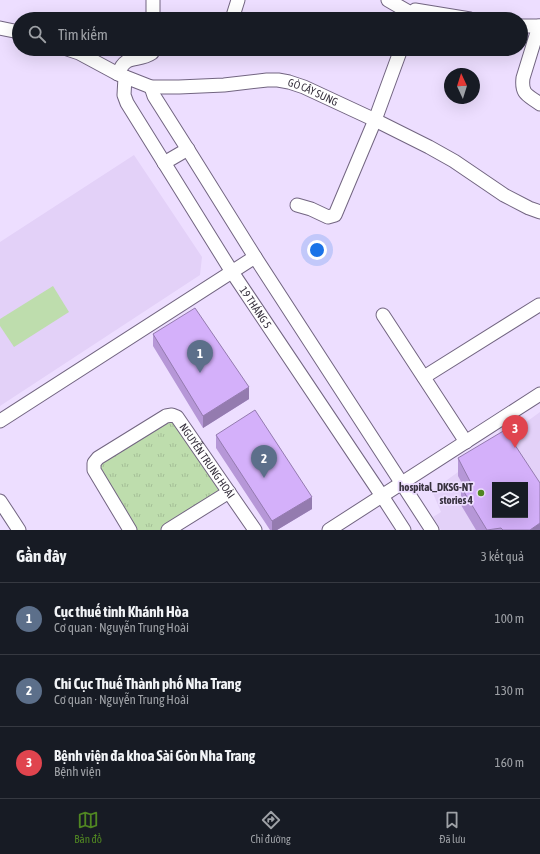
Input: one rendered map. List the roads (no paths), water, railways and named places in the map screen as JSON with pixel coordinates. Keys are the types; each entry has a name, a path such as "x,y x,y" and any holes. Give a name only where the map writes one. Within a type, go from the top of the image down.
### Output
{"street":[{"path":"153,0 153,12"},
{"path":"234,12 238,0"},
{"path":"388,0 415,11"},
{"path":"528,26 539,26 523,78 522,87 524,93 540,104"},
{"path":"0,28 12,31"},
{"name":"GÒ CÂY SUNG","path":"85,56 122,75 152,87 179,88 267,80 289,82 304,87 429,146 504,194 540,212"},
{"path":"122,75 121,67 125,62 132,58 147,56"},
{"path":"297,205 311,209 328,217 335,215 375,120 398,56"},
{"name":"19 THÁNG 5","path":"122,75 124,95 127,103 164,163 232,272 404,530"},
{"path":"152,87 154,96 255,257 432,530"},
{"path":"164,163 188,149"},
{"path":"0,421 255,257"},
{"path":"424,377 539,305"},
{"path":"383,315 466,442"},
{"path":"329,530 540,394"},
{"name":"NGUYỄN TRUNG HOÀI","path":"130,530 94,470 94,463 98,458 166,416 172,415 178,417 255,530"},
{"path":"168,530 229,492"},
{"path":"0,501 19,530"}],"place":[{"name":"Cục thuế tỉnh Khánh Hòa","path":"200,373"},
{"name":"Bệnh viện đa khoa Sài Gòn Nha Trang","path":"515,448"},
{"name":"Chi Cục Thuế Thành phố Nha Trang","path":"264,478"},
{"name":"hospital_DKSG-NT stories 4","path":"481,493"}]}
